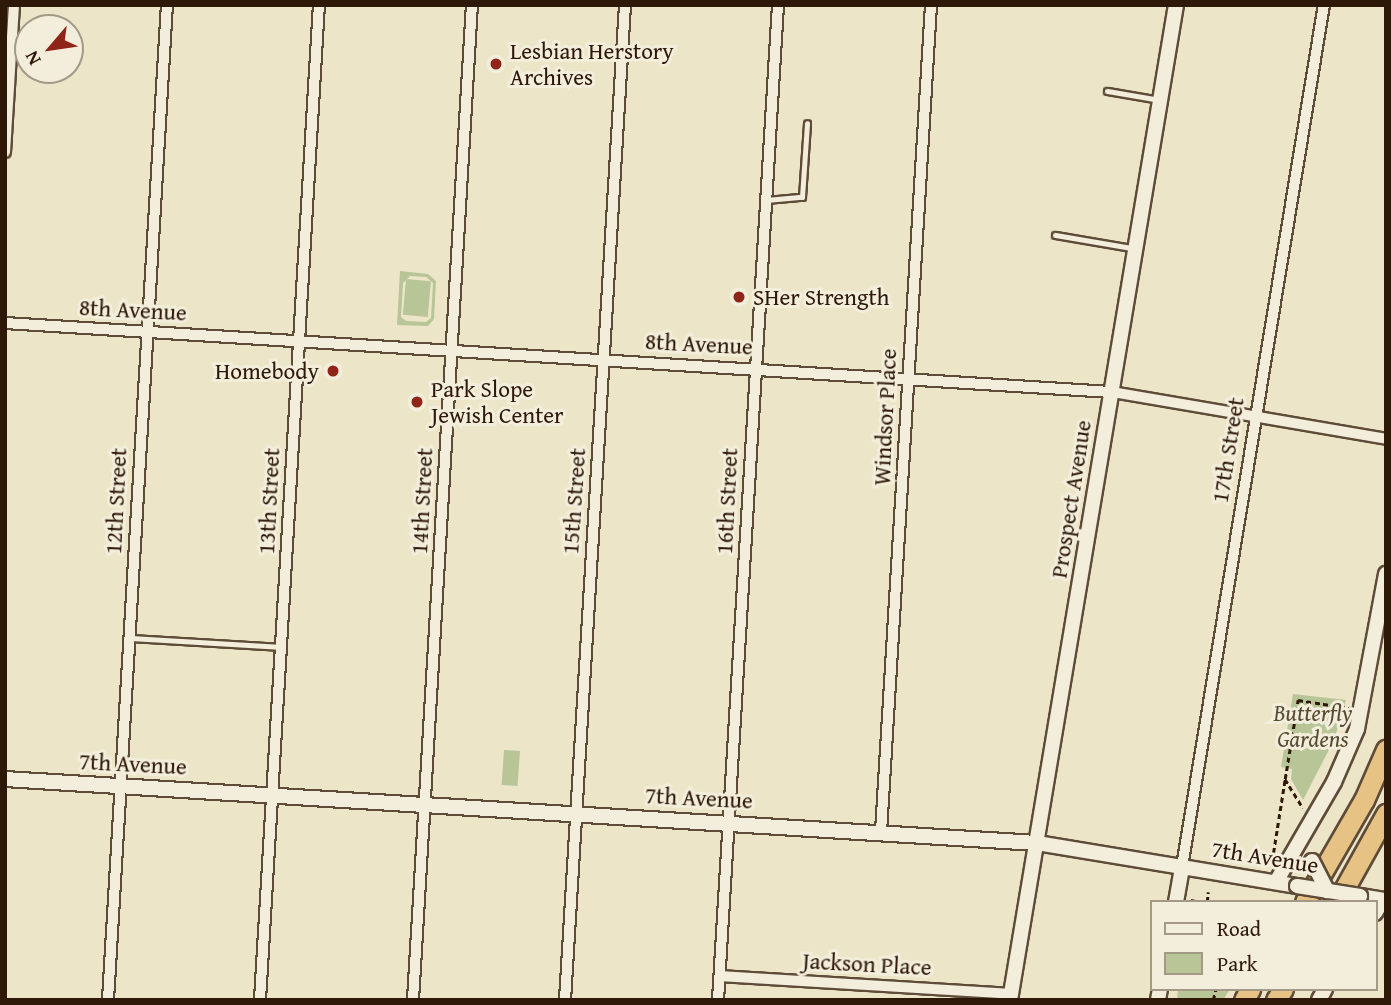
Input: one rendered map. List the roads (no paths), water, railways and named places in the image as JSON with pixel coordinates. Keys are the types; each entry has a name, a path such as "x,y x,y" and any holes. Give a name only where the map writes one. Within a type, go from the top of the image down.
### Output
{"highway":[{"path":"1301,894 1364,800 1386,750"},
{"path":"1333,898 1386,814"}],"street":[{"path":"5,152 14,5"},
{"name":"12th Street","path":"108,1000 167,5"},
{"name":"13th Street","path":"260,1000 319,5"},
{"name":"14th Street","path":"413,1000 472,5"},
{"name":"15th Street","path":"565,1000 625,5"},
{"name":"16th Street","path":"718,1000 778,5"},
{"name":"Windsor Place","path":"881,832 931,5"},
{"name":"Prospect Avenue","path":"1011,997 1176,5"},
{"name":"17th Street","path":"1175,900 1324,5"},
{"name":"8th Avenue","path":"5,323 1112,391 1386,439"},
{"path":"1276,882 1301,841 1357,729 1386,574"},
{"name":"7th Avenue","path":"5,779 1037,843 1276,882 1301,894 1333,898 1360,896 1370,900"},
{"path":"1301,841 1333,898"},
{"name":"Jackson Place","path":"720,976 1011,997"}],"lane":[{"path":"1107,91 1160,100"},
{"path":"766,200 802,197 807,123"},
{"path":"1055,235 1135,249"},
{"path":"129,638 281,647"}],"place":[{"name":"Lesbian Herstory Archives","path":"496,64"},
{"name":"SHer Strength","path":"739,297"},
{"name":"Homebody","path":"333,371"},
{"name":"Park Slope Jewish Center","path":"417,402"}],"park label":[{"name":"Butterfly Gardens","path":"1313,726"}]}
